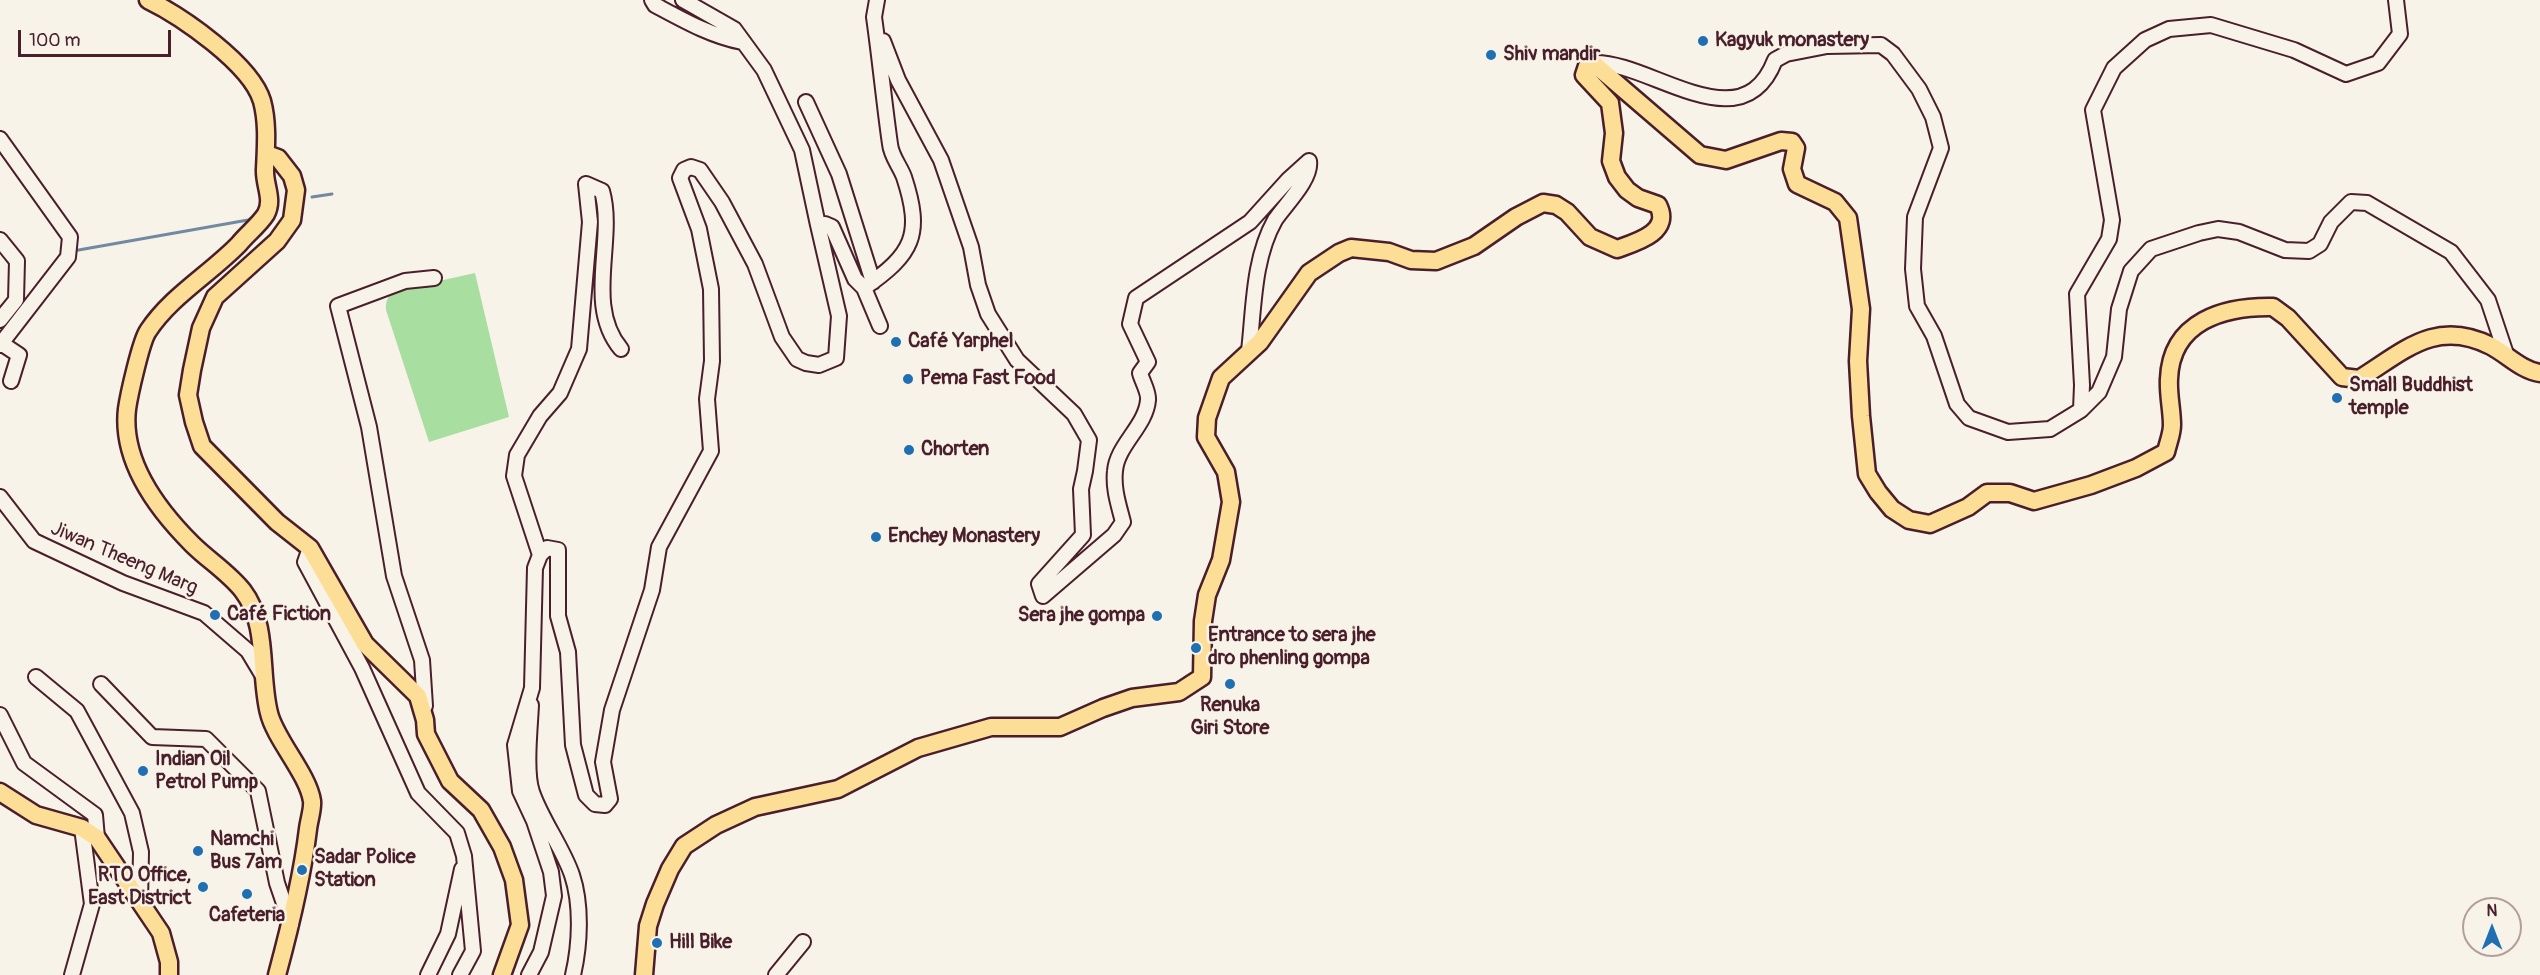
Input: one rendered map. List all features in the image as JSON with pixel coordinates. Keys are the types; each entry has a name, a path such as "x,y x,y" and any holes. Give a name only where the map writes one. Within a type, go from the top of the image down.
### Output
{"main road":[{"path":"148,0 166,8 218,45 242,70 262,99 267,154 264,178 270,204 265,215 227,256 170,304 146,333 127,409 129,444 138,474 157,502 191,543 243,591 255,615 261,644 269,716 312,800 291,924 277,975"},
{"path":"644,975 648,926 654,904 670,868 684,846 716,825 755,807 838,789 918,748 991,727 1060,727 1132,698 1179,692 1202,677 1203,621 1207,595 1221,560 1231,502 1226,472 1206,437 1207,418 1221,378 1260,342 1309,273 1339,253 1352,248 1389,252 1411,260 1436,261 1474,246 1516,217 1543,203 1567,212 1590,237 1617,249 1645,239 1661,223 1662,213 1658,205 1638,198 1627,190 1617,177 1611,161 1614,133 1610,103 1584,75 1587,66 1593,63 1700,155 1726,160 1781,141 1791,142 1796,148 1792,169 1797,184 1834,202 1848,219 1861,309 1859,372 1867,474 1892,509 1909,520 1929,524 1968,507 1987,494 2010,493 2034,501 2091,485 2136,468 2166,452 2172,427 2169,377 2178,342 2195,324 2233,309 2273,307 2288,318 2342,377 2360,380 2403,350 2445,334 2466,336 2492,347 2526,369 2540,373"},
{"path":"267,154 278,158 292,176 296,190 292,220 277,241 215,297 201,328 189,395 202,446 277,522 310,548 365,644 418,696 425,720 426,734 450,781 481,810 502,847 514,880 520,925 502,975"},
{"path":"0,792 36,815 82,828 97,838 161,933 169,962 169,975"}],"street":[{"path":"652,0 655,5 689,23 724,39 742,42"},
{"path":"573,975 578,955 577,901 572,875 531,790 529,744 535,568 540,555 547,549 558,550 558,616 568,652 573,745 586,795 595,804 605,805 610,799 603,762 612,710 652,590 659,547 711,451 707,399 712,361 711,289 699,229 680,178 684,170 691,167 700,170 722,202 755,264 782,337 798,359 819,365 836,358 839,316 802,150 764,70 734,29 683,0"},
{"path":"869,285 895,264 909,247 915,216 903,176 890,147 874,16 877,0"},
{"path":"2081,410 2082,385 2077,294 2109,239 2112,220 2093,110 2114,68 2145,40 2169,29 2211,26 2294,50 2346,74 2378,63 2400,34 2396,0"},
{"path":"874,16 898,80 941,160 971,247 978,285 988,314 1017,360 1074,414 1089,440 1081,489 1083,535 1039,584 1043,596 1114,535 1123,522 1117,499 1115,470 1126,443 1143,416 1149,399 1140,373 1148,362 1130,324 1136,298 1250,222 1288,180 1309,161 1310,168 1305,178 1275,221 1260,252 1249,351"},
{"path":"1593,63 1606,63 1712,98 1739,97 1755,90 1769,75 1775,60 1786,54 1827,46 1881,45 1893,54 1919,89 1934,117 1941,148 1915,217 1913,269 1917,306 1935,336 1957,404 1969,418 2008,432 2050,429 2081,410 2099,392 2114,357 2119,309 2132,271 2151,249 2199,233 2218,230 2239,232 2285,250 2309,251 2320,244 2331,222 2351,202 2367,203 2451,252 2488,300 2506,357"},
{"path":"806,102 839,174 880,326"},
{"path":"0,139 70,237 68,257 1,344 19,355 10,381"},
{"path":"540,555 514,476 517,455 540,416 560,393 579,349 590,222 586,184 602,191 605,202 607,217 603,252 606,320 613,340 621,349"},
{"path":"818,225 825,224 832,227 855,279 869,285"},
{"path":"0,240 16,261 16,300 0,320"},
{"path":"425,720 422,660 394,576 369,427 338,306 405,281 434,278"},
{"name":"Jiwan Theeng Marg","path":"0,497 34,541 123,583 204,614 248,651 263,676"},
{"path":"310,548 305,562 362,668 418,793 457,833 465,856 473,951 460,975"},
{"path":"36,677 77,711 132,813 141,852 140,902"},
{"path":"101,684 152,737 206,740 258,791 277,883 291,924"},
{"path":"530,975 541,952 554,896 551,872 534,821 520,791 515,745 532,688"},
{"path":"0,715 24,763 95,815 97,838"},
{"path":"72,975 92,904 82,828"},
{"path":"428,975 448,933 465,856"},
{"path":"554,896 572,875"},
{"path":"776,975 803,942"}],"green space":[{"path":"475,273 509,417 429,442 386,310 386,303 390,296 398,290"}],"waterway":[{"path":"312,197 332,194"},
{"path":"73,251 248,220 255,216"}],"place":[{"name":"Kagyuk monastery","path":"1703,41"},
{"name":"Shiv mandir","path":"1491,55"},
{"name":"Café Yarphel","path":"896,342"},
{"name":"Pema Fast Food","path":"908,379"},
{"name":"Small Buddhist temple","path":"2337,398"},
{"name":"Chorten","path":"909,450"},
{"name":"Enchey Monastery","path":"876,537"},
{"name":"Café Fiction","path":"215,615"},
{"name":"Sera jhe gompa","path":"1157,616"},
{"name":"Entrance to sera jhe dro phenling gompa","path":"1196,648"},
{"name":"Renuka Giri Store","path":"1230,684"},
{"name":"Indian Oil Petrol Pump","path":"143,771"},
{"name":"Namchi Bus 7am","path":"198,851"},
{"name":"Sadar Police Station","path":"302,870"},
{"name":"RTO Office, East District","path":"203,887"},
{"name":"Cafeteria","path":"247,894"},
{"name":"Hill Bike","path":"657,943"}]}
